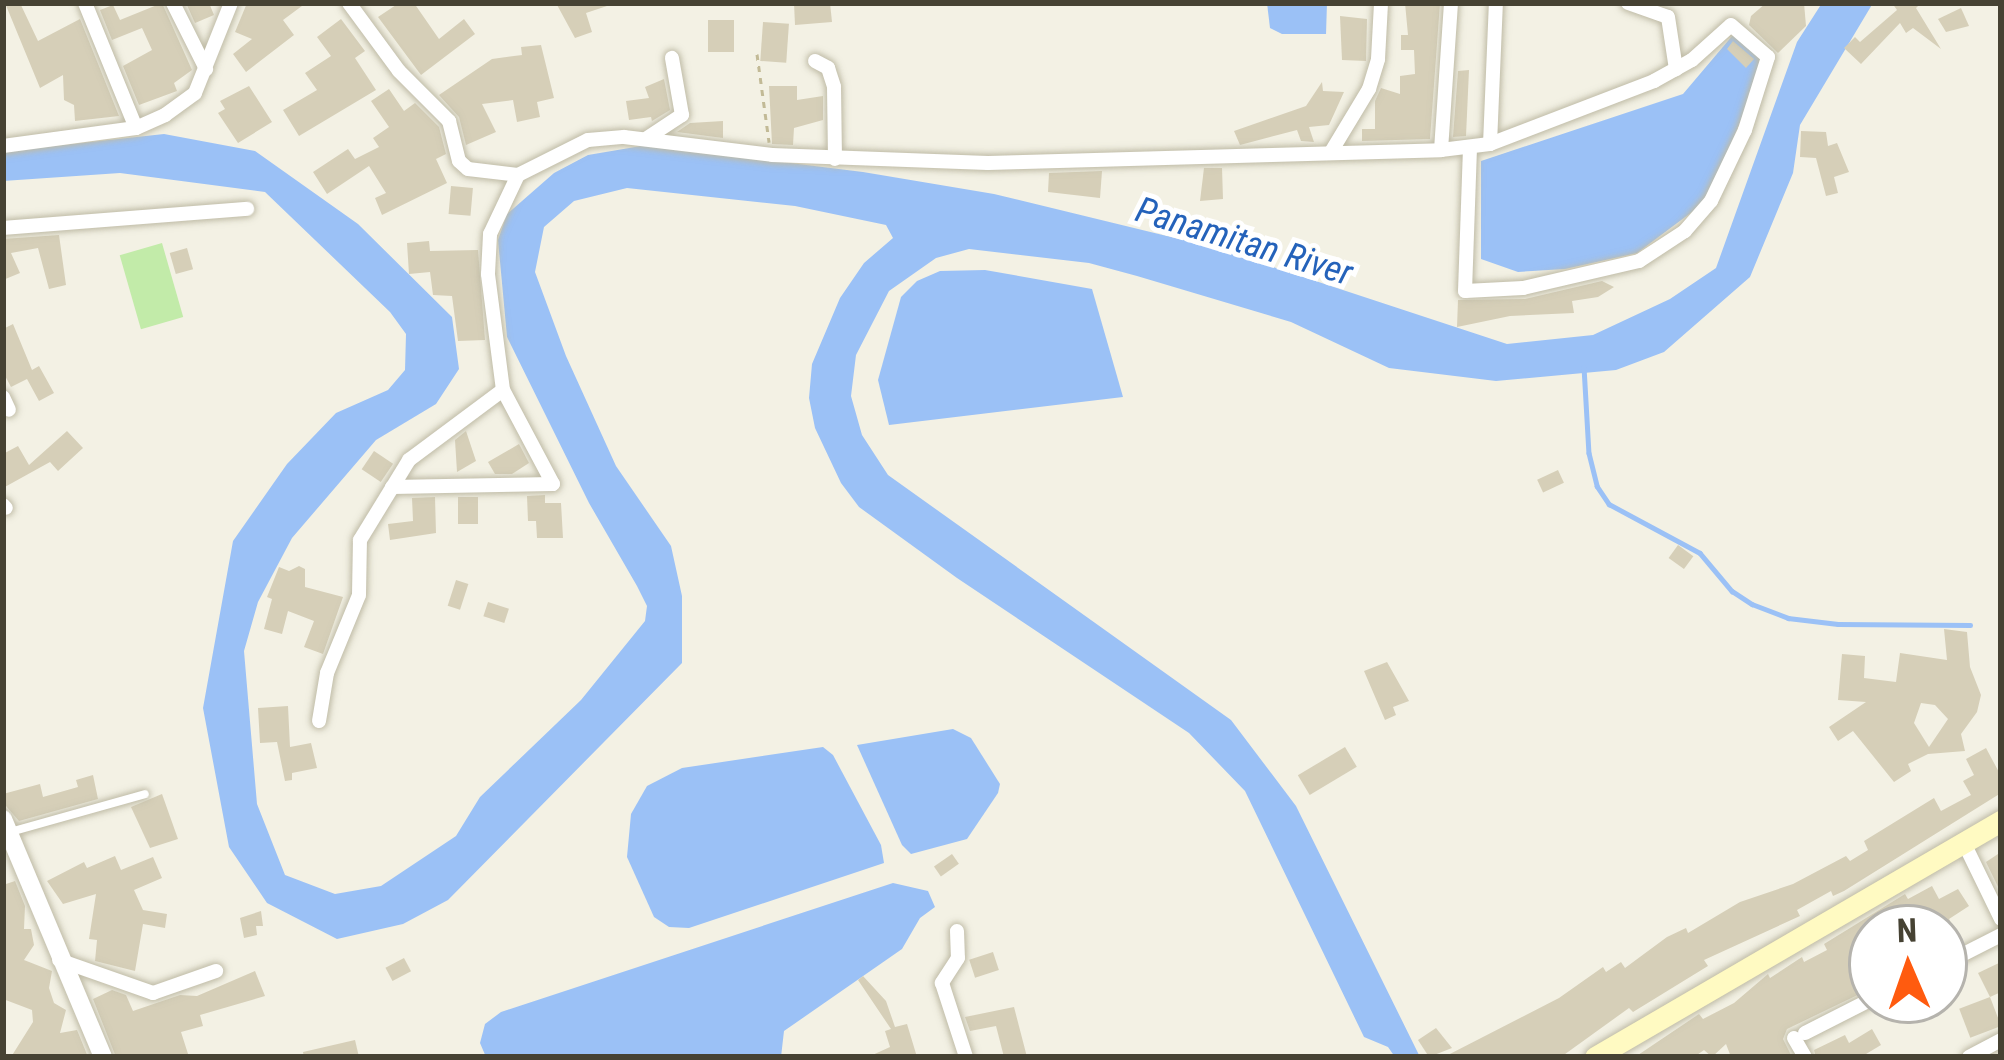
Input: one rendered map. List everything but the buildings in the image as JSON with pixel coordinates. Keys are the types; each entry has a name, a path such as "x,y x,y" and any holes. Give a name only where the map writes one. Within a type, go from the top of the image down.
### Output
{"main road":[{"path":"1595,1057 2001,821"}],"street":[{"path":"85,3 136,128"},
{"path":"173,3 206,69"},
{"path":"3,146 136,128 195,93 231,3"},
{"path":"1331,152 1370,89 1378,59 1381,3"},
{"path":"1441,150 1451,3"},
{"path":"1490,144 1496,3"},
{"path":"1628,3 1668,17 1676,69"},
{"path":"352,4 399,71 449,121 459,161 468,169 518,175 588,140 646,138 836,159 1089,162 1441,150 1490,144 1676,69 1730,25 1768,57 1745,130 1711,201 1684,231 1639,261 1522,287 1466,290 1470,147"},
{"path":"646,138 682,115 672,58"},
{"path":"815,62 828,68 834,87 836,159"},
{"path":"392,487 553,484 502,390 488,274 490,234 518,175"},
{"path":"3,228 247,209"},
{"path":"319,721 326,673 359,595 360,540 409,460 502,390"},
{"path":"6,826 103,1057"},
{"path":"1963,841 2001,919"},
{"path":"957,931 958,958 942,983 966,1057"},
{"path":"1968,952 2001,935"},
{"path":"59,960 154,993 216,971"},
{"path":"1805,1057 1800,1036 1848,1012"},
{"path":"1969,1057 2001,1040"}],"lane":[{"path":"6,826 145,794"}],"path":[{"path":"758,53 772,155"}],"green space":[{"path":"162,243 183,317 141,329 120,255"}],"water":[{"path":"1267,3 1327,3 1326,34 1282,34 1270,28"},
{"path":"1822,3 1873,3 1800,125 1793,173 1750,277 1664,352 1616,370 1496,381 1389,368 1291,322 1137,276 1089,263 969,249 936,258 889,291 856,355 851,396 862,435 888,475 1231,720 1296,806 1420,1057 1395,1057 1388,1047 1364,1037 1245,791 1189,733 957,578 859,507 841,483 815,428 809,398 812,364 840,298 864,263 893,238 886,225 795,206 627,188 574,201 544,227 535,272 566,356 616,466 671,546 682,596 682,663 448,900 403,924 337,939 267,903 229,847 203,708 233,541 287,464 336,413 388,390 405,370 406,334 390,312 265,192 120,173 3,181 3,153 8,151 164,134 255,151 358,224 452,317 459,369 436,404 376,440 292,538 258,602 244,651 257,804 285,875 335,894 381,886 456,836 480,797 581,700 645,621 647,606 589,503 507,337 498,240 507,214 554,173 588,155 647,145 863,172 994,194 1212,247 1507,344 1593,335 1670,299 1716,268 1797,42"},
{"path":"1733,35 1766,59 1708,200 1637,253 1565,269 1518,272 1481,259 1481,161 1683,94"},
{"path":"985,270 1092,289 1123,397 889,425 878,380 901,297 917,281 940,271"},
{"path":"953,729 971,738 1000,784 998,793 967,839 911,854 902,845 857,745"},
{"path":"823,747 833,755 881,845 884,863 689,928 669,927 654,917 627,857 631,814 647,786 682,768"},
{"path":"893,883 928,891 935,907 920,918 902,949 784,1031 781,1057 486,1057 480,1043 485,1024 501,1012"}],"waterway":[{"path":"1584,367 1589,453 1597,486 1609,504 1700,553 1732,591 1788,618 1838,624 1970,625"}],"water label":[{"name":"Panamitan River","path":"1244,242"}]}
